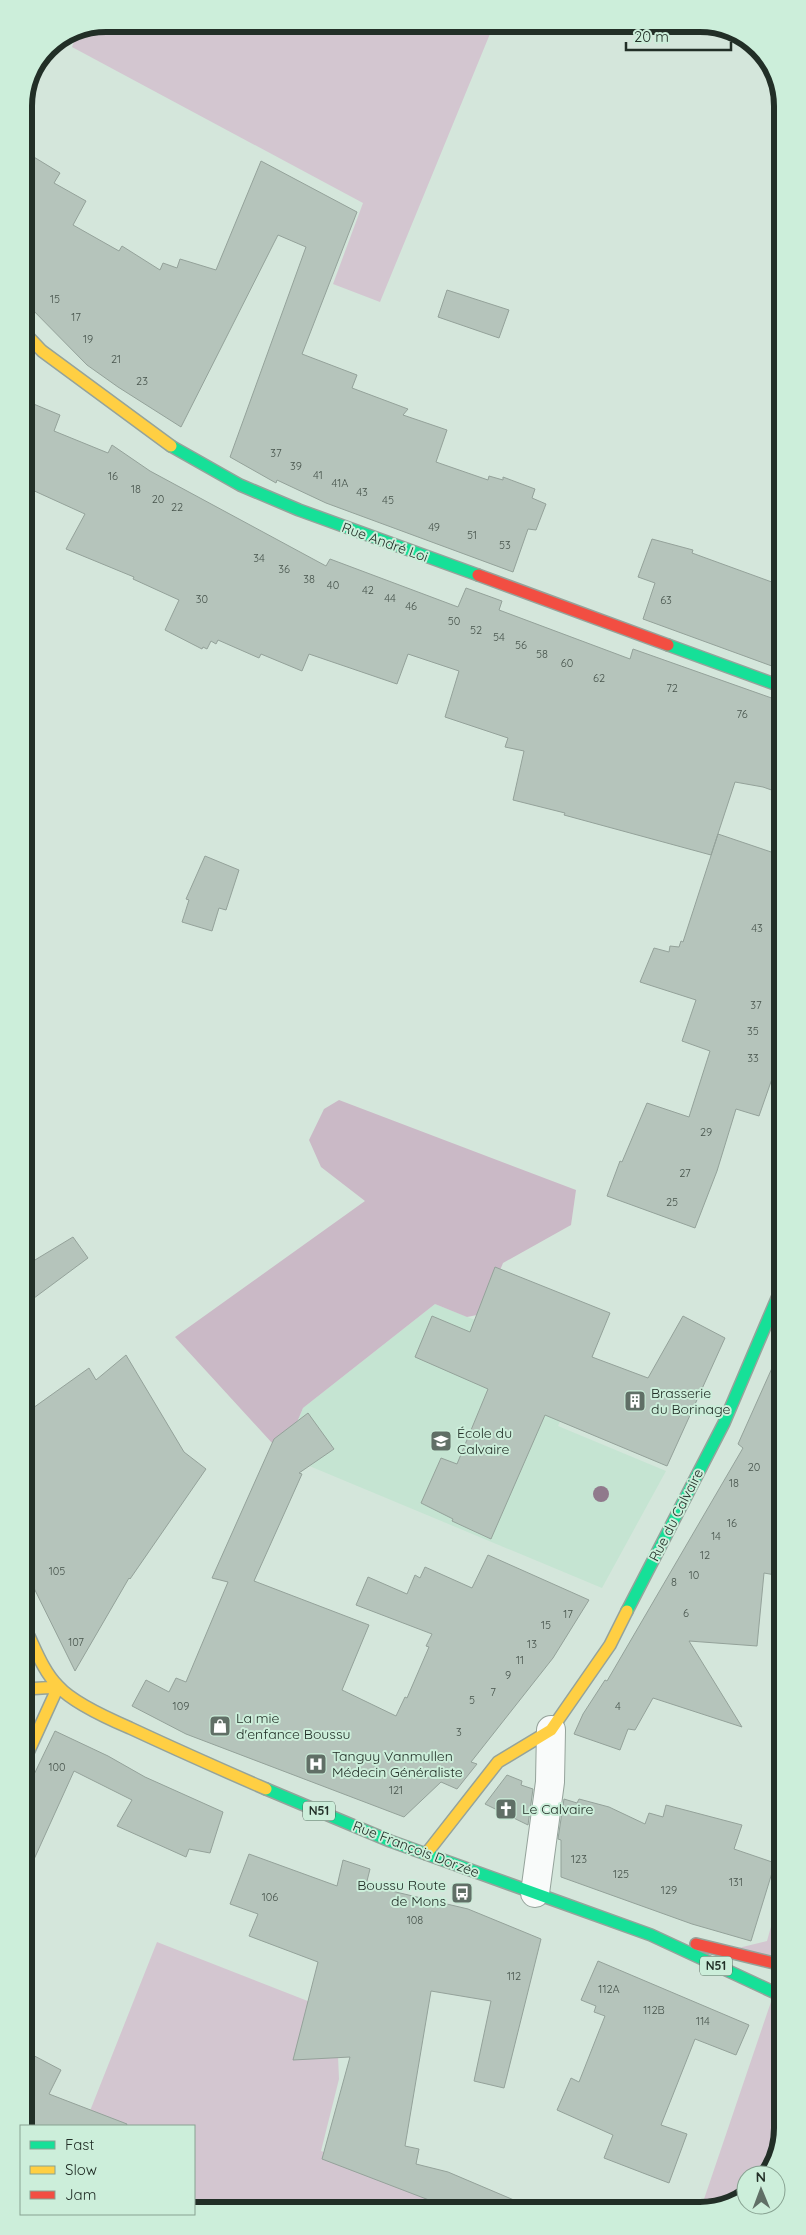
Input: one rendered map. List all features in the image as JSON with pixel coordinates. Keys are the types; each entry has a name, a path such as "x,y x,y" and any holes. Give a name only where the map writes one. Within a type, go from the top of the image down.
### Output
{"street":[{"name":"Rue André Loi","path":"33,341 42,351 174,448 240,485 299,510 774,684"},
{"name":"Rue du Calvaire","path":"426,1854 498,1762 551,1730 610,1645 724,1423 774,1305"},
{"name":"Rue François Dorzée","path":"32,1642 45,1668 58,1687 108,1718 200,1761 390,1841 651,1934 774,1992"},
{"path":"32,1689 58,1687 32,1743"},
{"path":"535,1893 550,1782 551,1730"},
{"name":"Rue François Dorzée","path":"651,1934 774,1963"}],"shaded area":[{"path":"107,32 490,33 380,302 333,284 363,203 72,47 75,40 78,38"},
{"path":"339,1100 576,1190 571,1225 503,1263 482,1314 467,1317 435,1304 303,1408 283,1455 175,1337 365,1201 321,1167 309,1140 324,1109"},
{"name":"École du Calvaire","path":"435,1304 585,1364 558,1426 666,1471 602,1588 283,1455 303,1408"},
{"path":"774,1916 774,1963 726,1951 767,1941"},
{"path":"157,1942 341,2014 337,2033 339,2079 321,2151 469,2202 195,2202 195,2125 84,2125"},
{"path":"774,1993 774,2128 770,2152 764,2165 736,2165 736,2193 709,2202 703,2202"}],"building":[{"path":"33,156 60,173 54,183 86,201 73,225 119,251 122,246 160,270 163,263 177,268 180,259 216,270 261,161 357,212 302,354 357,375 352,388 408,409 403,415 447,430 436,462 488,480 489,476 503,480 503,477 535,489 532,498 546,504 536,530 528,529 513,572 326,503 277,480 276,483 230,457 306,247 278,235 181,427 87,365 33,310"},
{"path":"447,290 509,310 499,338 438,317"},
{"path":"33,404 60,415 54,431 108,453 112,445 150,471 326,566 330,559 458,607 466,588 502,601 499,610 630,659 633,649 774,699 774,791 735,782 711,855 513,800 524,751 505,747 508,738 445,717 459,671 408,654 397,684 309,654 302,671 261,654 259,658 218,640 216,644 211,641 207,649 203,647 202,649 165,630 179,600 133,579 134,577 66,549 85,514 33,490"},
{"path":"652,539 693,550 692,553 774,583 774,667 643,619 655,583 638,577"},
{"path":"718,834 774,853 774,1073 759,1116 736,1109 717,1171 695,1228 607,1196 620,1161 622,1162 647,1103 689,1117 710,1051 682,1041 696,1000 640,982 654,948 669,952 670,946 679,947 681,941 683,942"},
{"path":"205,856 239,870 226,910 219,908 212,931 182,922 189,900 186,899"},
{"path":"73,1237 88,1258 32,1299 32,1262"},
{"path":"495,1267 610,1313 592,1357 648,1378 683,1316 725,1338 667,1466 545,1415 491,1539 452,1521 453,1519 421,1503 441,1458 457,1464 488,1389 415,1357 432,1316 470,1332"},
{"path":"126,1355 184,1452 206,1469 129,1578 75,1671 32,1585 32,1408 89,1368 96,1380"},
{"path":"774,1364 774,1575 764,1573 757,1646 689,1641 742,1727 653,1698 635,1730 628,1729 620,1750 574,1734 583,1714 605,1680 607,1681 743,1448 738,1444"},
{"path":"308,1413 334,1449 299,1473 302,1474 254,1581 369,1625 342,1690 396,1716 405,1697 407,1698 429,1647 426,1646 432,1634 356,1605 368,1577 407,1594 415,1575 420,1578 425,1567 472,1588 488,1555 589,1600 553,1658 471,1762 477,1764 457,1789 441,1782 404,1817 186,1734 132,1706 146,1680 169,1692 176,1678 186,1682 228,1582 212,1578 274,1439"},
{"path":"55,1731 108,1756 145,1777 223,1812 210,1853 189,1849 186,1857 117,1826 132,1800 74,1771 32,1863 32,1778"},
{"path":"507,1775 522,1781 521,1785 533,1789 528,1825 485,1804"},
{"path":"564,1799 577,1803 579,1799 609,1807 645,1824 649,1813 663,1817 666,1805 742,1825 734,1849 774,1863 751,1941 692,1924 561,1877 561,1840 558,1839"},
{"path":"249,1854 337,1886 343,1860 370,1869 366,1885 468,1909 541,1939 504,2088 474,2081 491,2001 431,1991 405,2146 419,2149 416,2164 448,2172 519,2202 434,2202 322,2159 350,2057 293,2060 318,1962 249,1936 258,1914 230,1904"},
{"path":"598,1961 749,2025 736,2055 695,2039 661,2125 687,2134 669,2183 604,2158 613,2135 557,2110 571,2078 579,2082 605,2016 594,2012 596,2006 581,2000"},
{"path":"32,2055 61,2070 49,2094 127,2124 32,2125"}],"traffic: fast":[{"path":"171,446 240,485 299,510 478,575"},
{"path":"668,645 774,684"},
{"path":"627,1611 724,1423 774,1305"},
{"path":"266,1789 390,1841 651,1935 774,1992"}],"traffic: slow":[{"path":"33,341 42,351 171,446"},
{"path":"426,1854 498,1762 551,1730 610,1645 627,1611"},
{"path":"32,1643 48,1673 58,1686 92,1710 266,1789"},
{"path":"32,1689 58,1687 32,1743"}],"traffic: jam":[{"path":"478,575 668,645"},
{"path":"696,1944 774,1963"}],"place":[{"name":"Brasserie du Borinage","path":"635,1401"},
{"name":"École du Calvaire","path":"441,1441"},
{"name":"La mie d'enfance Boussu","path":"220,1726"},
{"name":"Tanguy Vanmullen Médecin Généraliste","path":"316,1764"},
{"name":"Le Calvaire","path":"506,1809"},
{"name":"Boussu Route de Mons","path":"462,1893"}]}
